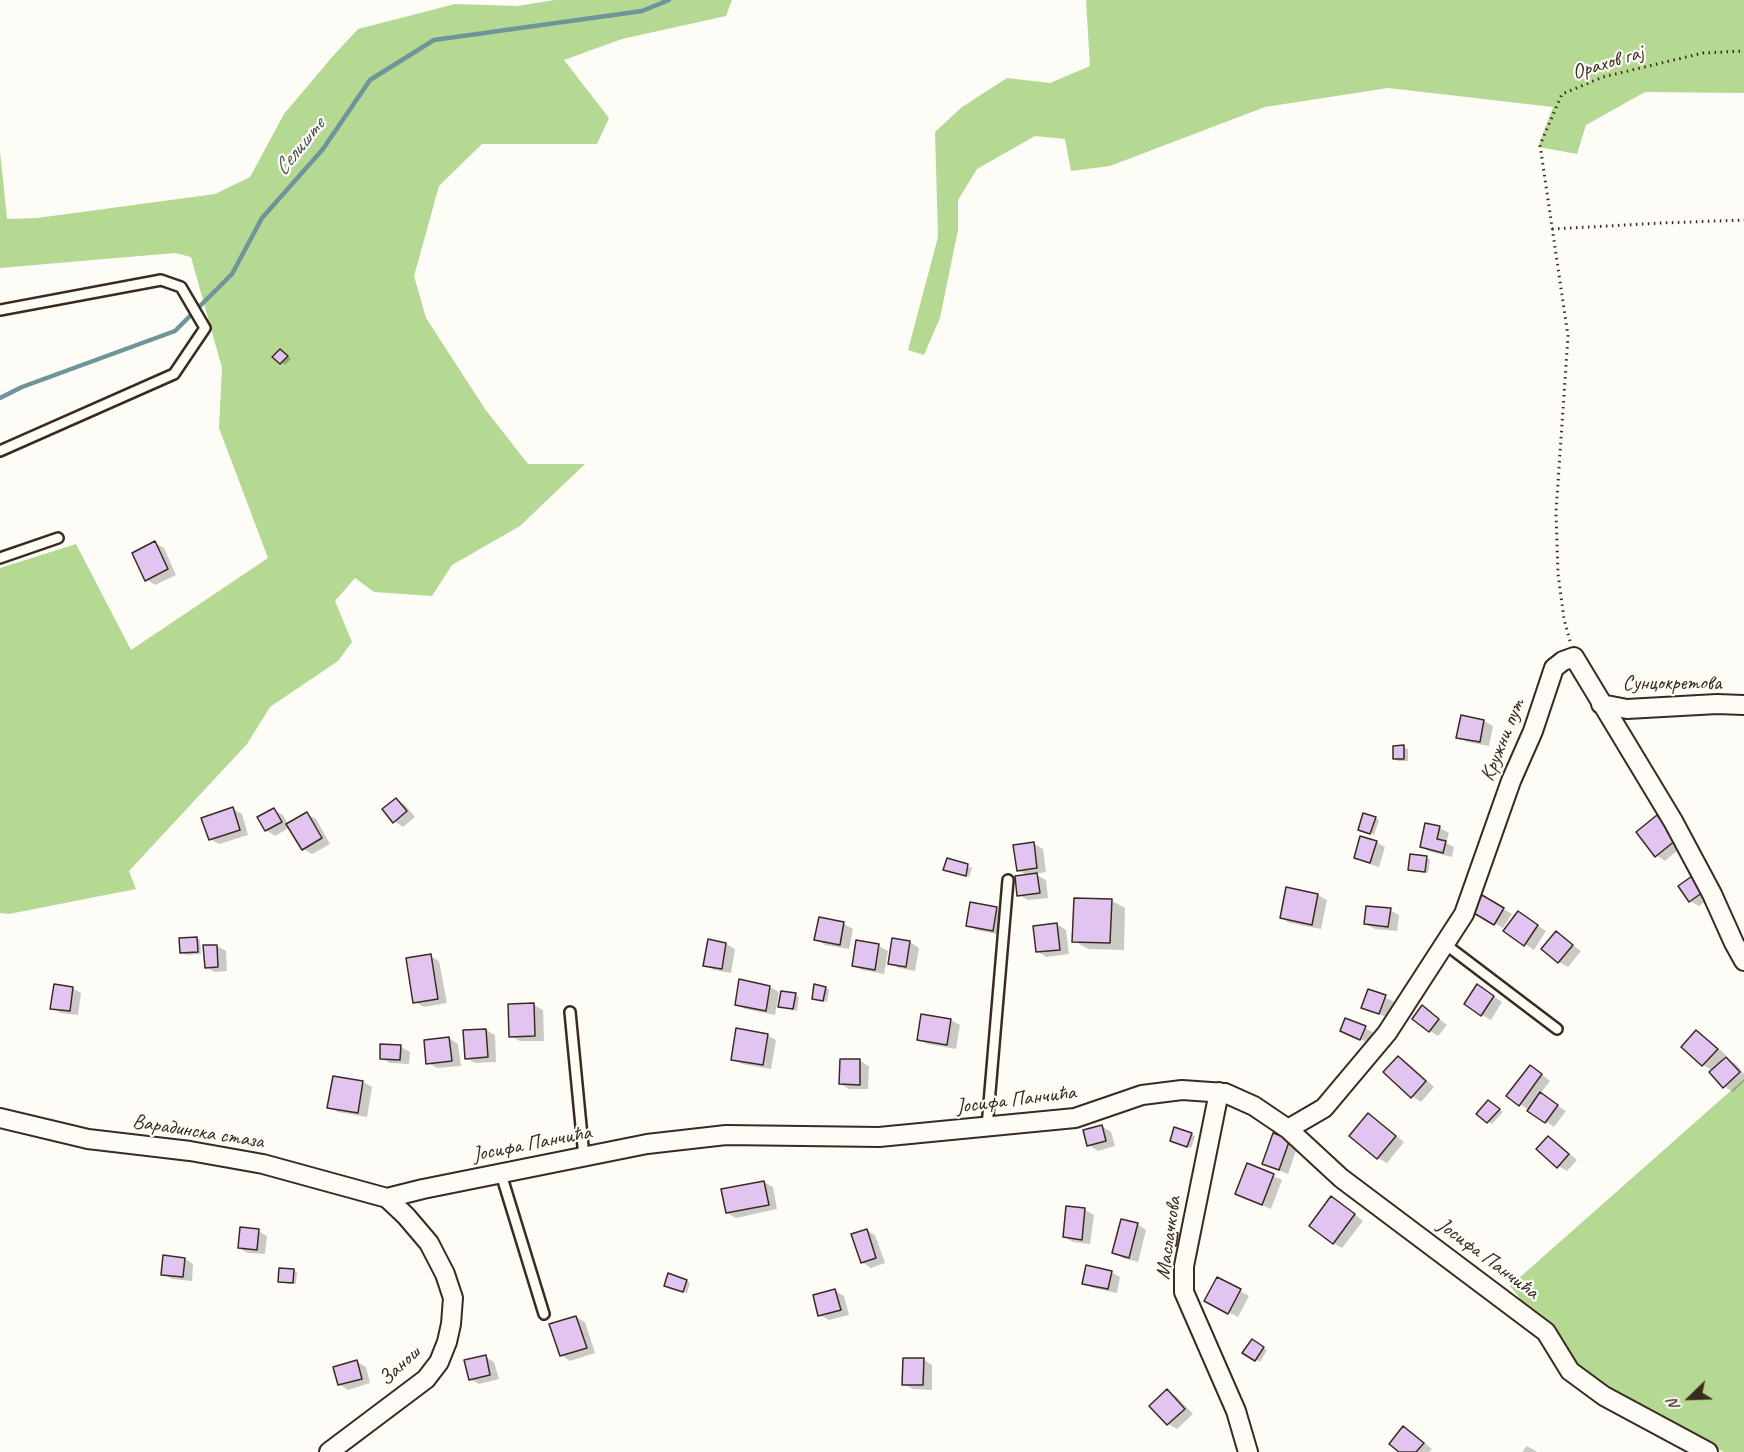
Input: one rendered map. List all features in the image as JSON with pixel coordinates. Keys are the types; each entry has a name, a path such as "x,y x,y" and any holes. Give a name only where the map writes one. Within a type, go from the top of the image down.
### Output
{"street":[{"path":"1574,657 1673,821 1744,961"},
{"name":"Кружни пут","path":"1288,1129 1324,1108 1387,1033 1464,914 1554,669 1563,661 1574,657"},
{"name":"Сунцокретова","path":"1602,704 1627,709 1717,704 1744,705"},
{"name":"Јосифа Панчића","path":"387,1198 647,1144 726,1135 879,1137 1075,1118 1142,1095 1182,1090 1219,1092 1254,1106 1288,1129 1341,1178 1546,1332 1570,1371 1604,1396 1708,1452"},
{"name":"Маслачкова","path":"1219,1092 1184,1266 1184,1292 1236,1411 1248,1452"},
{"name":"Варадинска стаза","path":"0,1118 88,1139 190,1151 263,1164 387,1198"},
{"name":"Занош","path":"329,1452 426,1379 440,1362 447,1342 453,1298 445,1274 429,1243 387,1198"}],"lane":[{"path":"0,310 161,280 181,287 205,328 174,374 0,452"},
{"path":"0,558 58,538"},
{"path":"987,1127 1008,880"},
{"path":"1445,944 1557,1029"},
{"path":"570,1012 584,1157"},
{"path":"501,1174 544,1314"}],"path":[{"name":"Орахов гај","path":"1574,657 1564,619 1558,574 1556,512 1568,336 1540,145 1562,94 1604,77 1703,53 1744,51"},
{"path":"1552,229 1744,220"}],"green space":[{"path":"555,0 732,0 726,16 622,39 564,60 609,118 597,144 482,144 439,186 414,276 426,318 485,409 528,464 585,464 520,526 452,565 432,596 374,592 355,578 335,601 352,642 338,661 270,707 247,744 129,871 136,889 9,914 0,913 0,568 76,544 131,650 268,558 219,428 222,368 191,257 175,253 0,268 0,151 7,219 37,218 215,194 250,177 284,114 358,29 455,4 517,6"},
{"path":"1086,0 1744,0 1744,93 1645,92 1586,125 1577,154 1538,147 1553,107 1388,88 1265,107 1110,166 1071,171 1065,139 1035,136 977,169 958,200 958,230 940,318 924,355 908,350 938,237 935,132 962,107 1007,78 1050,83 1090,66"},
{"path":"1744,1079 1744,1452 1724,1452 1579,1372 1510,1286"}],"building":[{"path":"280,349 288,356 280,364 272,357"},
{"path":"155,541 168,569 145,581 132,553"},
{"path":"1461,715 1484,720 1480,742 1456,738"},
{"path":"1404,745 1404,759 1393,759 1393,746"},
{"path":"396,798 407,811 393,823 382,809"},
{"path":"233,807 240,830 209,840 201,818"},
{"path":"274,808 282,822 265,831 257,817"},
{"path":"307,812 322,838 302,850 286,824"},
{"path":"1363,813 1376,817 1370,834 1358,830"},
{"path":"1657,815 1676,840 1655,857 1636,832"},
{"path":"1425,823 1440,826 1437,839 1446,841 1443,853 1420,847"},
{"path":"1360,836 1377,841 1370,863 1354,858"},
{"path":"1034,842 1037,868 1017,871 1013,845"},
{"path":"1410,854 1427,856 1425,872 1408,870"},
{"path":"947,858 968,864 966,876 943,870"},
{"path":"1037,873 1040,893 1017,896 1015,876"},
{"path":"1695,874 1706,890 1689,902 1678,886"},
{"path":"1286,887 1318,894 1312,925 1280,918"},
{"path":"1482,895 1504,908 1494,925 1472,912"},
{"path":"1074,898 1112,899 1110,943 1072,942"},
{"path":"970,902 997,907 993,931 966,926"},
{"path":"1366,906 1391,908 1388,927 1364,924"},
{"path":"1518,911 1538,925 1524,946 1503,931"},
{"path":"819,917 844,922 840,945 814,940"},
{"path":"1057,923 1060,950 1036,952 1033,926"},
{"path":"1556,931 1573,945 1558,963 1541,949"},
{"path":"197,937 198,952 180,953 179,938"},
{"path":"892,938 910,941 906,967 888,964"},
{"path":"708,939 726,943 722,969 703,966"},
{"path":"856,940 879,944 875,970 852,966"},
{"path":"203,945 217,945 218,967 205,968"},
{"path":"431,954 438,999 413,1003 406,958"},
{"path":"739,979 770,986 766,1011 735,1005"},
{"path":"54,984 73,987 70,1011 50,1009"},
{"path":"814,984 826,987 823,1001 812,999"},
{"path":"1477,984 1494,996 1481,1016 1464,1004"},
{"path":"1368,989 1386,995 1379,1014 1361,1008"},
{"path":"781,991 796,993 793,1009 778,1007"},
{"path":"534,1003 535,1036 509,1037 508,1004"},
{"path":"1422,1005 1439,1019 1429,1032 1412,1019"},
{"path":"921,1014 951,1019 947,1045 917,1040"},
{"path":"1345,1018 1366,1026 1360,1040 1340,1031"},
{"path":"736,1028 768,1034 763,1065 731,1060"},
{"path":"486,1029 488,1057 465,1059 463,1030"},
{"path":"1696,1030 1718,1049 1702,1066 1681,1047"},
{"path":"449,1037 452,1061 426,1064 424,1040"},
{"path":"380,1044 401,1045 400,1060 380,1059"},
{"path":"1398,1056 1426,1081 1411,1098 1383,1072"},
{"path":"1726,1057 1740,1072 1723,1088 1709,1072"},
{"path":"840,1059 860,1059 860,1085 839,1084"},
{"path":"1530,1065 1542,1074 1519,1106 1506,1096"},
{"path":"333,1076 363,1081 358,1113 327,1108"},
{"path":"1540,1092 1558,1105 1545,1123 1527,1111"},
{"path":"1488,1100 1500,1109 1487,1123 1476,1114"},
{"path":"1368,1113 1396,1136 1377,1159 1349,1136"},
{"path":"1102,1125 1106,1141 1087,1146 1083,1130"},
{"path":"1174,1127 1192,1133 1187,1147 1170,1141"},
{"path":"1273,1133 1290,1139 1279,1170 1262,1164"},
{"path":"1548,1136 1569,1154 1557,1168 1536,1149"},
{"path":"1247,1163 1274,1174 1262,1205 1235,1194"},
{"path":"764,1181 769,1205 726,1213 721,1189"},
{"path":"1331,1196 1355,1214 1333,1244 1309,1226"},
{"path":"1066,1206 1085,1208 1082,1240 1063,1237"},
{"path":"1121,1219 1138,1223 1129,1258 1112,1253"},
{"path":"240,1227 259,1229 257,1250 238,1248"},
{"path":"867,1229 876,1258 861,1263 851,1234"},
{"path":"1168,1231 1178,1233 1176,1246 1166,1245"},
{"path":"163,1255 185,1258 183,1277 161,1275"},
{"path":"1086,1265 1112,1271 1108,1289 1082,1284"},
{"path":"279,1268 294,1269 293,1283 278,1282"},
{"path":"668,1273 687,1280 683,1292 664,1286"},
{"path":"1217,1277 1241,1289 1228,1314 1204,1301"},
{"path":"835,1289 841,1310 818,1316 813,1295"},
{"path":"576,1316 587,1348 560,1356 549,1324"},
{"path":"1252,1339 1264,1347 1255,1361 1242,1353"},
{"path":"486,1355 490,1375 469,1380 464,1360"},
{"path":"903,1358 924,1358 923,1385 902,1385"},
{"path":"357,1360 362,1379 338,1385 333,1367"},
{"path":"1167,1389 1185,1409 1167,1425 1149,1406"},
{"path":"1403,1426 1424,1443 1416,1452 1399,1452 1389,1444"}],"waterway":[{"name":"Селиште","path":"0,398 22,387 175,331 232,274 262,218 323,149 370,80 434,40 642,11 669,0"}]}
